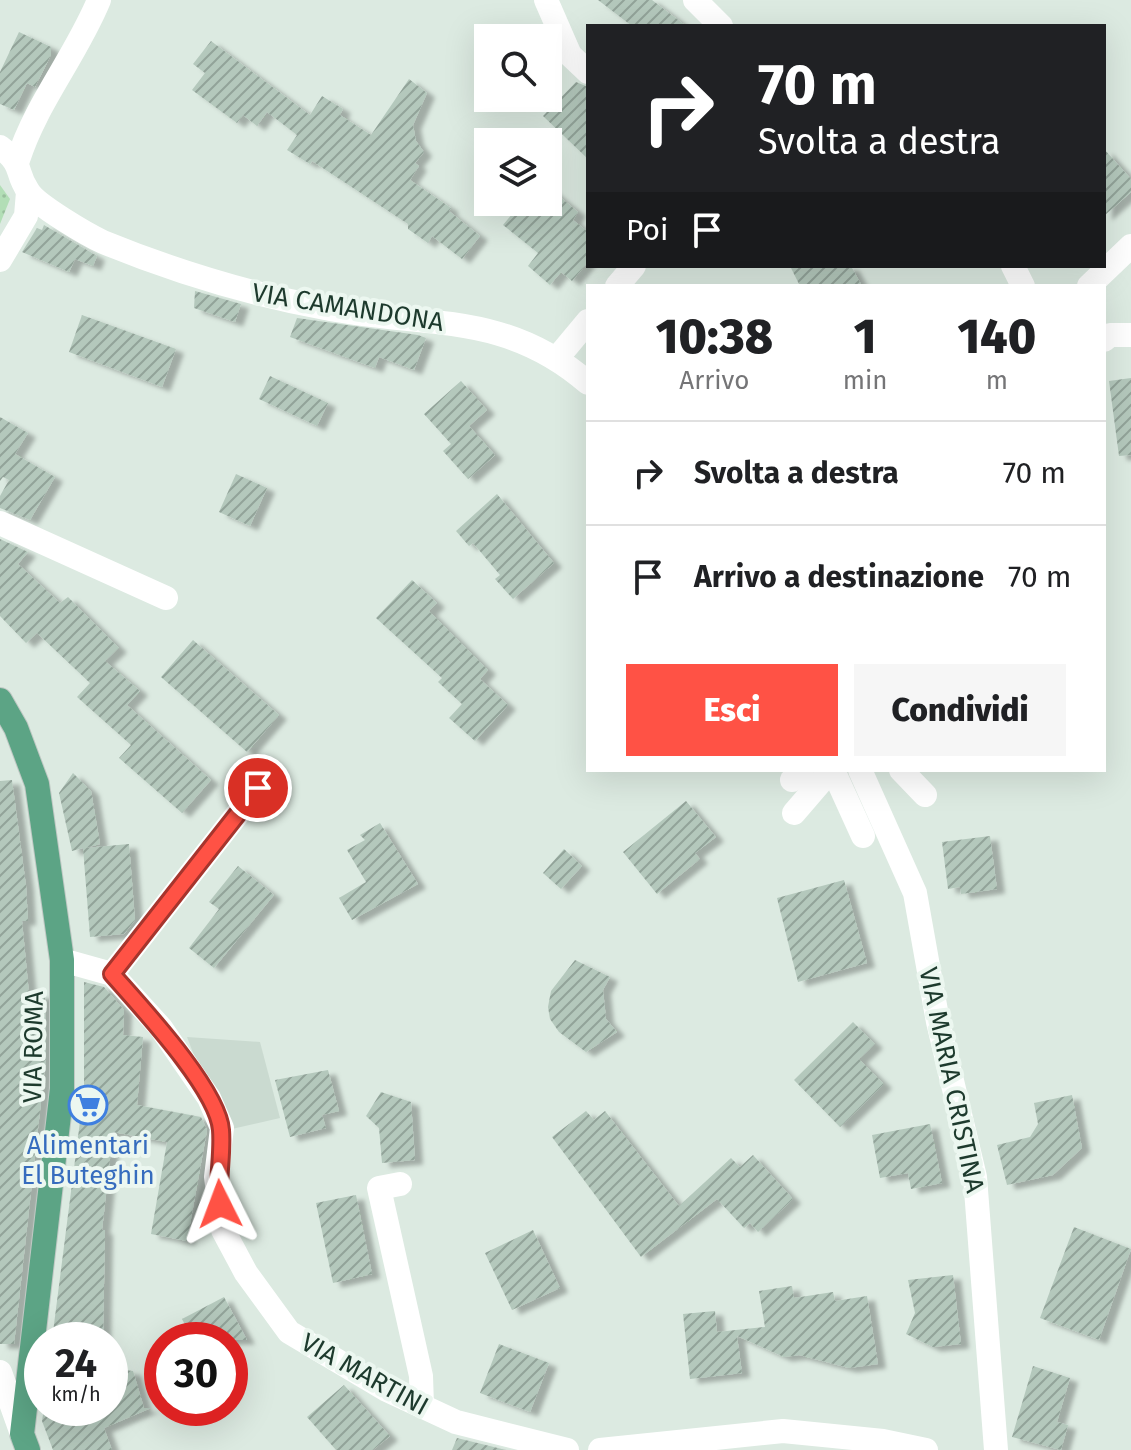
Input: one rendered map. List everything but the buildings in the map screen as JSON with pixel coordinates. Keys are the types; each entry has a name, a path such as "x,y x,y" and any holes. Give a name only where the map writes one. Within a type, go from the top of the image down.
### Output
{"main road":[{"name":"VIA ROMA","path":"0,700 16,728 37,784 62,960 62,1089 25,1442"}],"street":[{"path":"0,260 26,216 28,192 9,154 84,35 99,0"},
{"path":"546,0 570,55 586,70"},
{"path":"695,0 719,24"},
{"name":"VIA CAMANDONA","path":"28,192 100,241 242,290 328,309 490,330 558,357 586,381"},
{"path":"1091,284 1131,246"},
{"path":"619,284 632,268"},
{"path":"558,357 586,323"},
{"path":"1106,338 1110,335 1131,335"},
{"path":"0,523 166,598"},
{"path":"794,813 830,772"},
{"path":"833,772 863,836"},
{"name":"VIA MARIA CRISTINA","path":"861,772 915,893 938,1022 975,1177 996,1450"},
{"path":"903,772 925,795"},
{"path":"62,960 112,974 258,788"},
{"name":"VIA MARTINI","path":"112,974 161,1028 209,1098 222,1128 216,1177 223,1230 246,1273 289,1332 385,1389 456,1422 567,1450"},
{"path":"400,1184 379,1188 421,1376 422,1406"},
{"path":"0,1372 25,1442"},
{"path":"600,1450 786,1440 883,1441 926,1450"}],"shaded area":[{"path":"187,1037 260,1042 280,1118 223,1131"}],"green space":[{"path":"0,185 10,199 0,224"}],"place":[{"name":"Alimentari El Buteghin","path":"88,1105"}],"route":[{"path":"220,1204 216,1177 222,1128 209,1098 161,1028 112,974 258,788"}]}
